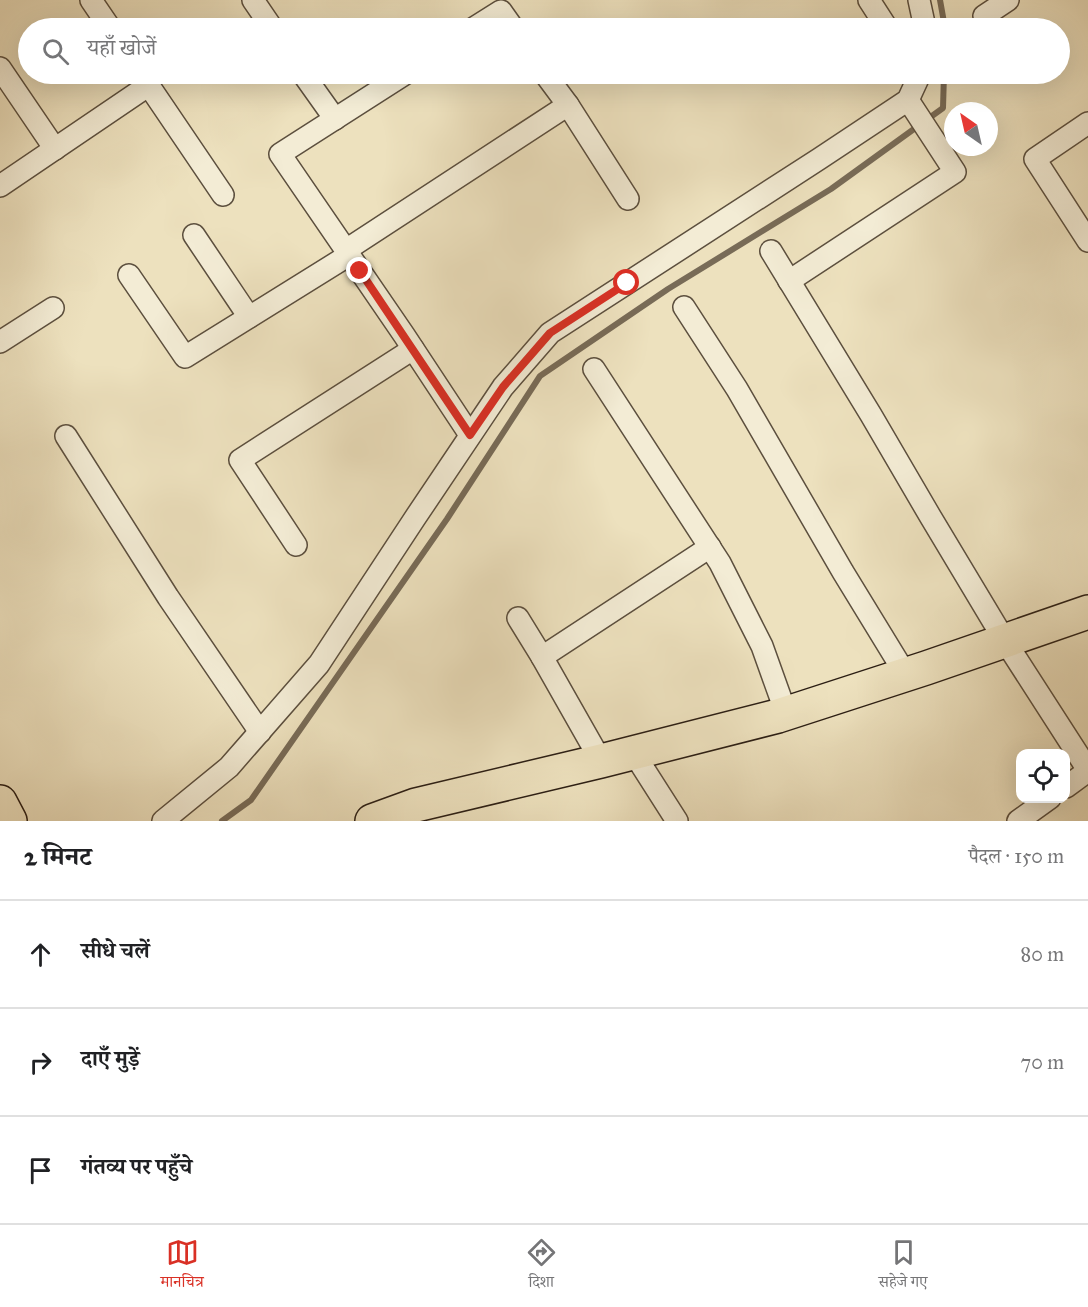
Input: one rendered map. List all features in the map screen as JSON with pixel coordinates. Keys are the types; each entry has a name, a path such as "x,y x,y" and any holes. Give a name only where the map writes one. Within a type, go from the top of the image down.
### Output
{"highway":[{"path":"372,821 416,805 601,761 786,713 906,675 1088,612"},
{"path":"0,802 10,821"}],"street":[{"path":"91,0 103,18"},
{"path":"253,0 265,18"},
{"path":"869,0 881,18"},
{"path":"919,0 923,18"},
{"path":"984,16 1008,0"},
{"path":"490,18 501,11 506,18"},
{"path":"0,68 55,149"},
{"path":"0,186 55,149 140,84"},
{"path":"148,84 223,195"},
{"path":"310,84 335,119"},
{"path":"389,84 280,154 470,435"},
{"path":"552,84 628,199"},
{"path":"789,281 955,172 912,105 916,84"},
{"path":"129,275 185,357 348,253 568,105"},
{"path":"163,821 229,767 319,664 503,387 550,333 800,172 912,105"},
{"path":"1088,123 1035,159 1088,241"},
{"path":"194,235 249,317"},
{"path":"771,251 1005,641 1088,771 1070,784"},
{"path":"684,307 737,388 843,572 906,675"},
{"path":"0,342 53,308"},
{"path":"296,545 240,460 413,349"},
{"path":"594,369 720,563 762,646 786,713"},
{"path":"66,436 168,597 260,732"},
{"path":"542,657 710,547"},
{"path":"518,618 601,761"},
{"path":"633,752 677,821"},
{"path":"1018,821 1043,803"}],"waterway":[{"path":"940,0 943,18"},
{"path":"222,821 251,800 447,519 540,376 668,289 831,189 943,108 944,84"}],"route":[{"path":"360,271 470,435 503,387 550,333 627,283"}]}
